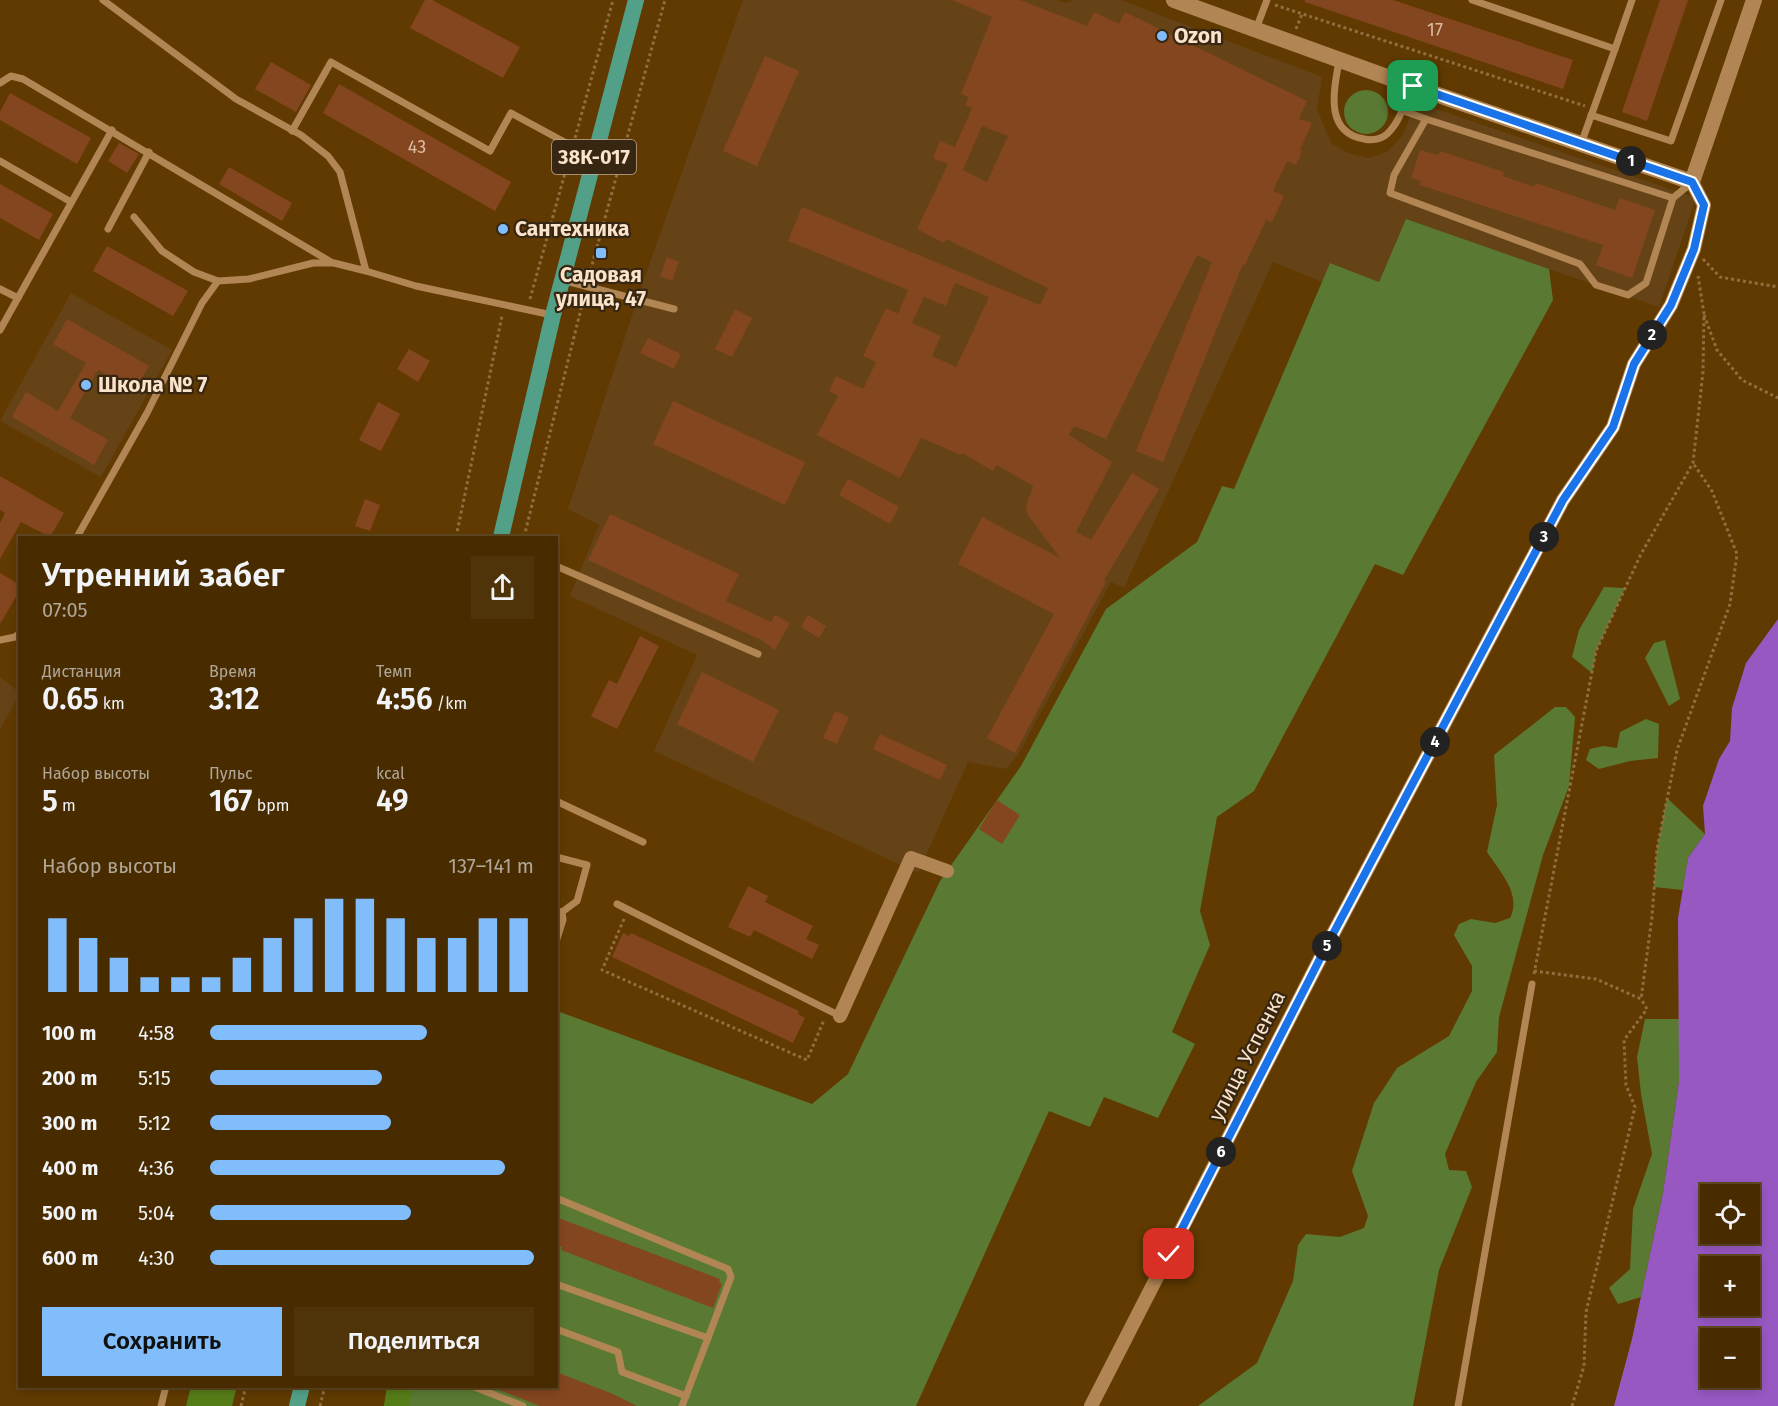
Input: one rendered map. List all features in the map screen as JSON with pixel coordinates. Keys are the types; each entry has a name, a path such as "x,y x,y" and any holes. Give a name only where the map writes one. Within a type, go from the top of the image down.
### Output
{"main road":[{"name":"38К-017","path":"501,536 553,315 636,0"},
{"path":"1173,0 1692,182 1754,0"},
{"path":"297,1406 302,1388"}],"street":[{"name":"улица Успенка","path":"1091,1406 1325,949 1563,500 1613,427 1634,364 1671,305 1694,249 1704,205 1692,182"},
{"path":"840,1016 911,858 947,871"}],"lane":[{"path":"103,0 236,99 292,131 328,156 340,172 366,271"},
{"path":"1472,0 1615,49"},
{"path":"1581,144 1632,0"},
{"path":"1593,112 1671,141 1721,0"},
{"path":"1256,29 1267,1"},
{"path":"1340,59 1333,105 1337,121 1346,132 1358,138 1370,140 1381,138 1393,129 1413,86"},
{"path":"292,131 331,62 490,151 511,113 594,158"},
{"path":"0,83 11,76 22,79 112,130 333,263"},
{"path":"1401,110 1673,198"},
{"path":"1426,119 1394,175 1390,193 1580,264 1596,285 1628,295 1646,283 1673,198 1692,182"},
{"path":"0,330 112,130"},
{"path":"108,229 149,152"},
{"path":"0,161 71,202"},
{"path":"134,217 162,251 194,272 218,280 249,279 314,263 333,263 416,286 553,315"},
{"path":"78,536 147,413 202,303 218,280"},
{"path":"562,280 674,309"},
{"path":"0,289 18,298"},
{"path":"558,567 758,654"},
{"path":"0,639 18,635"},
{"path":"558,802 643,842"},
{"path":"558,858 587,865 577,901 559,912 563,921 558,936"},
{"path":"617,904 840,1016"},
{"path":"1458,1406 1532,984"},
{"path":"558,1199 728,1269 731,1276 682,1406"},
{"path":"558,1285 708,1338"},
{"path":"558,1330 618,1352 622,1372 686,1396"},
{"path":"161,1406 166,1388"},
{"path":"476,1388 522,1406"}],"path":[{"path":"524,536 586,286 665,0"},
{"path":"1267,1 1593,112"},
{"path":"1694,249 1720,277 1778,287"},
{"path":"1532,984 1596,651 1641,554 1693,463 1704,372 1704,314 1694,249"},
{"path":"456,536 504,305"},
{"path":"1704,314 1717,350 1742,380 1778,398"},
{"path":"1641,999 1652,917 1657,849 1677,750 1730,604 1737,554 1712,491 1693,463"},
{"path":"618,917 624,919 602,970 807,1060 825,1021 814,1015"},
{"path":"1534,971 1596,979 1641,999 1647,1009 1624,1040 1626,1085 1635,1107 1586,1312 1584,1366 1572,1406"},
{"path":"241,1406 246,1388"},
{"path":"320,1406 324,1388"}],"shaded area":[{"path":"743,0 1057,0 1066,3 1075,0 1121,0 1322,77 1317,109 1331,143 1348,153 1368,158 1387,152 1403,135 1416,102 1696,198 1659,307 1406,220 1379,282 1330,263 1322,282 1273,262 1124,588 1111,582 1018,755 1006,769 968,762 918,873 654,751 697,655 570,596 599,525 568,509 642,285"},
{"name":"Школа № 7","path":"71,293 172,350 101,477 0,421"},
{"path":"1778,619 1778,1406 1614,1406 1632,1339 1663,1193 1679,1081 1678,918 1688,858 1705,834 1703,806 1719,759 1730,741 1732,708 1746,663"},
{"path":"0,677 18,691 18,698 0,729"}],"green space":[{"path":"1366,90 1381,97 1388,112 1381,127 1366,134 1351,127 1344,112 1351,97"},
{"path":"1406,219 1549,269 1553,300 1403,575 1375,564 1254,791 1217,817 1200,911 1210,945 1172,1032 1195,1044 1158,1118 1104,1097 1090,1127 1049,1111 916,1406 384,1406 388,1388 558,1388 558,1011 812,1104 848,1074 940,881 1021,766 1106,609 1197,542 1222,486 1234,489 1330,263 1379,282"},
{"path":"1604,587 1625,588 1596,651 1592,673 1572,657 1579,630"},
{"path":"1665,640 1680,699 1669,706 1645,658 1654,643"},
{"path":"1555,707 1566,707 1575,717 1569,786 1543,855 1499,1017 1497,1052 1476,1082 1445,1154 1449,1170 1466,1171 1472,1187 1439,1270 1413,1406 1198,1406 1257,1363 1293,1281 1298,1245 1306,1234 1340,1237 1364,1228 1368,1216 1352,1171 1374,1103 1397,1068 1449,1036 1472,991 1472,966 1454,935 1459,924 1471,919 1495,923 1510,918 1513,909 1508,884 1487,852 1497,805 1494,755"},
{"path":"1646,719 1659,724 1658,758 1630,761 1599,769 1586,760 1590,749 1603,746 1617,748 1620,732"},
{"path":"1667,798 1705,834 1688,858 1683,890 1654,887 1657,849"},
{"path":"1645,1019 1679,1019 1679,1081 1663,1193 1641,1297 1618,1304 1609,1288 1630,1269 1633,1209 1652,1154 1637,1057"},
{"path":"190,1388 236,1388 232,1406 186,1406"},
{"path":"387,1388 413,1388 409,1406 384,1406"}],"building":[{"path":"425,0 432,0 520,47 503,78 410,28"},
{"path":"952,0 1020,0 1087,26 1094,12 1119,24 1125,12 1307,101 1299,119 1312,123 1296,165 1287,161 1273,191 1284,196 1272,222 1266,220 1245,265 1243,264 1163,462 1136,451 1212,262 1197,255 1106,439 1074,426 1069,435 1112,462 1076,532 1091,540 1132,473 1159,489 1104,580 1106,582 1015,753 987,738 1054,614 958,564 982,517 1060,558 1028,515 1026,506 1033,486 997,465 993,471 962,453 961,455 921,438 900,478 817,435 838,396 829,391 836,376 863,389 876,362 863,356 886,308 898,314 908,290 788,241 802,207 1040,305 1048,288 946,239 944,243 917,229 948,164 933,158 940,141 955,147 972,108 965,105 969,97 961,94 992,17","holes":["982,126 1008,136 987,182 963,170","955,283 989,297 956,367 932,356 941,336 912,323 924,297 946,306"]},
{"path":"1305,0 1393,0 1573,60 1563,89 1305,2"},
{"path":"1660,0 1688,0 1647,121 1622,112"},
{"path":"765,56 799,71 757,166 723,151"},
{"path":"271,62 311,85 296,112 255,89"},
{"path":"339,84 511,182 495,211 323,113"},
{"path":"10,93 91,138 77,164 0,120 0,112"},
{"path":"119,143 139,154 127,173 108,161"},
{"path":"1420,150 1439,155 1440,151 1504,172 1503,176 1534,187 1536,183 1615,210 1620,198 1655,210 1632,278 1596,265 1603,245 1420,185 1421,181 1411,178"},
{"path":"229,167 292,203 282,221 219,184"},
{"path":"0,184 53,214 39,240 0,218"},
{"path":"107,246 188,291 173,316 93,271"},
{"path":"667,257 679,262 672,281 660,276"},
{"path":"735,309 752,318 732,357 715,349"},
{"path":"67,319 149,366 134,391 98,370 70,418 108,440 94,465 12,417 26,392 58,411 86,363 53,344"},
{"path":"648,338 681,354 674,369 640,353"},
{"path":"409,349 430,361 418,382 397,369"},
{"path":"673,401 805,462 785,505 653,444"},
{"path":"378,402 400,414 381,451 359,440"},
{"path":"0,476 64,513 51,536 21,522 0,559 0,523 5,513 0,510"},
{"path":"848,479 899,507 890,524 839,495"},
{"path":"365,499 380,505 370,531 355,526"},
{"path":"610,514 739,574 726,601 771,622 775,615 790,623 775,650 761,640 588,560"},
{"path":"0,573 18,584 18,593 0,624"},
{"path":"808,615 826,626 819,638 801,627"},
{"path":"640,636 659,646 617,729 591,716 609,680 617,684"},
{"path":"702,672 779,710 753,762 677,724"},
{"path":"835,711 849,717 837,744 823,738"},
{"path":"880,734 947,765 940,780 873,749"},
{"path":"997,800 1020,815 1002,844 979,829"},
{"path":"748,886 768,896 765,902 813,926 806,939 819,945 812,959 754,930 750,937 728,927"},
{"path":"623,933 629,936 631,933 799,1011 798,1014 805,1018 793,1043 612,957"},
{"path":"558,1218 720,1279 719,1282 722,1284 713,1308 561,1250 562,1247 558,1246"},
{"path":"558,1373 637,1406 540,1406 494,1388 558,1388"}],"place":[{"name":"Ozon","path":"1162,36"},
{"name":"Сантехника","path":"503,229"},
{"name":"Садовая улица, 47","path":"601,253"},
{"name":"Школа № 7","path":"86,385"}],"route":[{"path":"1169,1254 1325,949 1563,500 1613,427 1634,364 1671,305 1694,249 1704,205 1692,182 1413,86"}]}
